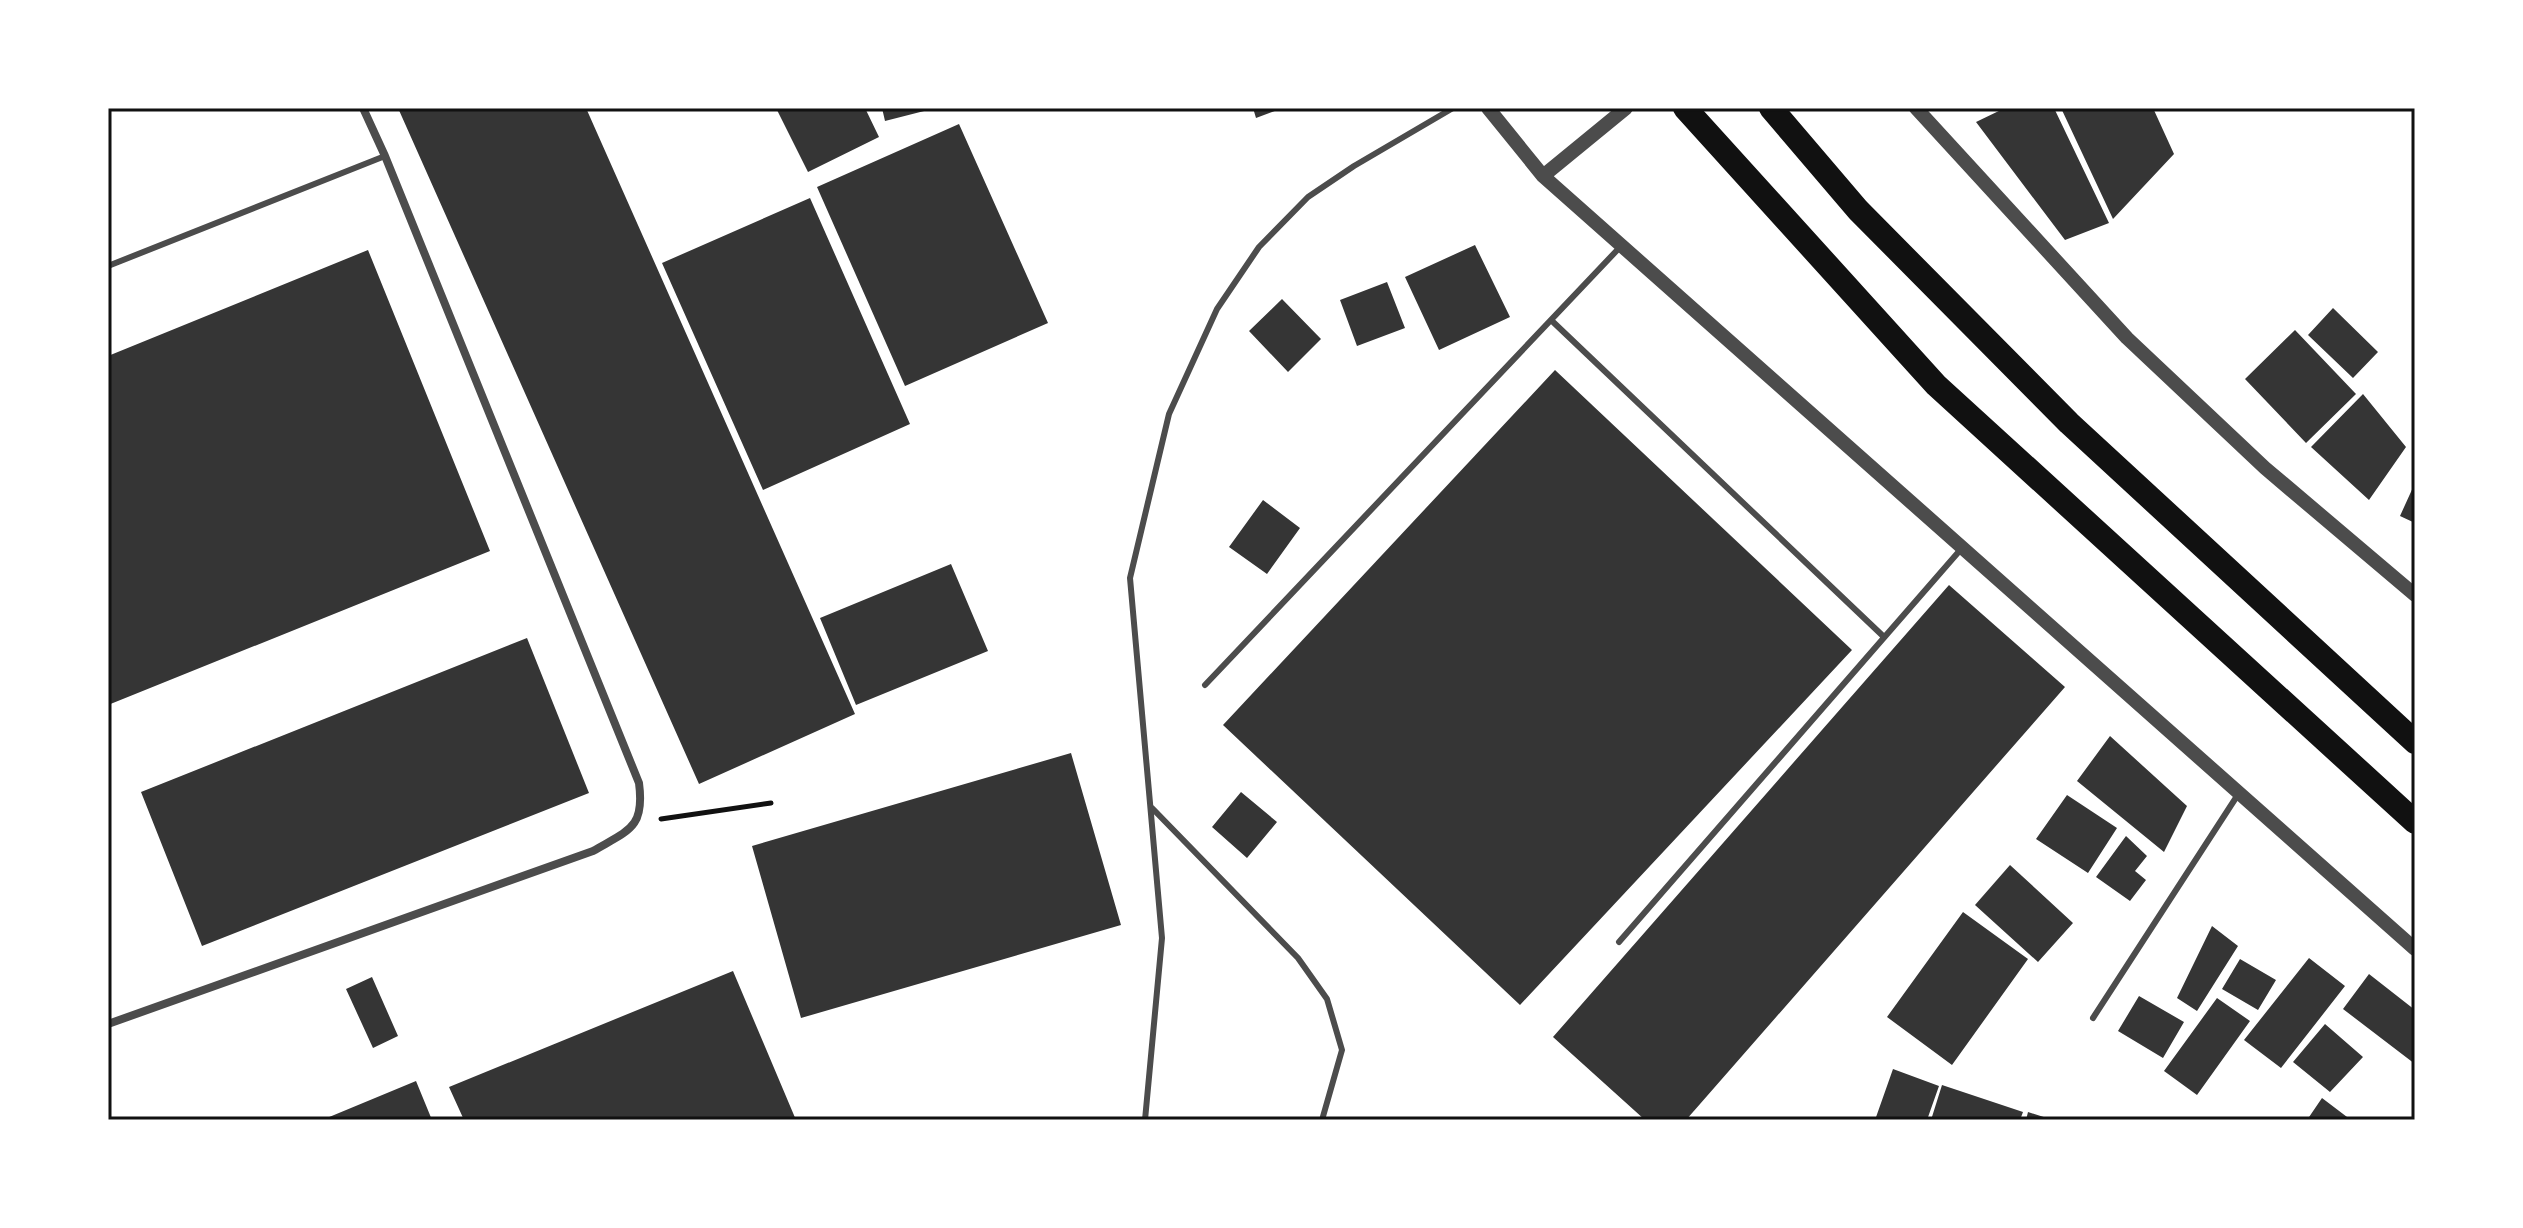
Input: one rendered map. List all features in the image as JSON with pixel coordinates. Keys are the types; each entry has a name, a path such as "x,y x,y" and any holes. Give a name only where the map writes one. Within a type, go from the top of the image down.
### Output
{"highway":[{"path":"1685,108 1936,385 2415,822"},
{"path":"1771,108 1858,210 2069,423 2415,742"}],"street":[{"path":"108,1024 593,851 637,823 642,806 639,783 363,108"},
{"path":"1488,108 1543,176 2415,949"},
{"path":"1543,176 1626,108"},
{"path":"1916,108 2127,338 2265,468 2415,595"}],"lane":[{"path":"1145,1120 1162,938 1130,578 1169,414 1217,309 1259,247 1308,197 1453,108"},
{"path":"108,266 385,156"},
{"path":"1205,685 1622,245"},
{"path":"1551,320 1883,636"},
{"path":"1619,942 1962,548"},
{"path":"2093,1018 2239,793"},
{"path":"1152,808 1298,958 1327,999 1342,1050 1322,1120"}],"path":[{"path":"637,823 771,803"}],"building":[{"path":"398,108 586,108 855,714 699,784"},
{"path":"776,108 865,108 879,137 808,172"},
{"path":"882,108 932,108 932,109 885,121"},
{"path":"1253,108 1283,108 1256,118"},
{"path":"2005,108 2054,108 2109,223 2065,240 1976,122"},
{"path":"2061,108 2153,108 2174,154 2113,219"},
{"path":"959,124 1048,323 905,386 817,187"},
{"path":"810,198 910,424 763,490 662,263"},
{"path":"1475,245 1510,317 1439,350 1405,277"},
{"path":"368,250 490,551 108,705 108,356"},
{"path":"1387,282 1405,328 1357,346 1340,300"},
{"path":"1282,299 1321,339 1288,372 1249,331"},
{"path":"2333,308 2378,352 2353,378 2308,335"},
{"path":"2295,330 2356,394 2306,443 2245,379"},
{"path":"1555,370 1852,650 1520,1005 1223,725"},
{"path":"2363,394 2406,447 2369,500 2311,447"},
{"path":"2415,483 2415,523 2400,516"},
{"path":"1263,500 1300,528 1267,574 1229,547"},
{"path":"951,564 988,651 856,705 820,618"},
{"path":"1949,585 2065,687 1686,1120 1645,1120 1553,1037"},
{"path":"527,638 589,793 202,946 141,792"},
{"path":"2110,736 2187,806 2164,852 2077,781"},
{"path":"1071,753 1121,925 801,1018 752,846"},
{"path":"1241,792 1277,822 1247,858 1212,827"},
{"path":"2067,795 2117,828 2088,873 2036,839"},
{"path":"2126,836 2147,856 2135,871 2146,880 2130,901 2096,877"},
{"path":"2010,865 2073,923 2038,962 1975,905"},
{"path":"1963,912 2028,959 1952,1065 1887,1017"},
{"path":"2212,926 2238,946 2197,1011 2177,998"},
{"path":"2309,958 2345,986 2281,1068 2244,1040"},
{"path":"2240,959 2276,980 2258,1010 2222,989"},
{"path":"733,971 796,1120 464,1120 449,1087"},
{"path":"2369,974 2415,1010 2415,1064 2343,1009"},
{"path":"372,977 398,1036 373,1048 346,989"},
{"path":"2139,996 2184,1022 2163,1058 2118,1031"},
{"path":"2217,998 2250,1021 2197,1095 2164,1071"},
{"path":"2325,1024 2363,1057 2330,1092 2293,1062"},
{"path":"1893,1069 1939,1086 1927,1120 1875,1120"},
{"path":"416,1081 432,1120 322,1120"},
{"path":"1942,1085 2023,1112 2020,1120 1931,1120"},
{"path":"2322,1098 2351,1120 2307,1120"},
{"path":"2028,1112 2050,1119 2050,1120 2026,1120"}]}
